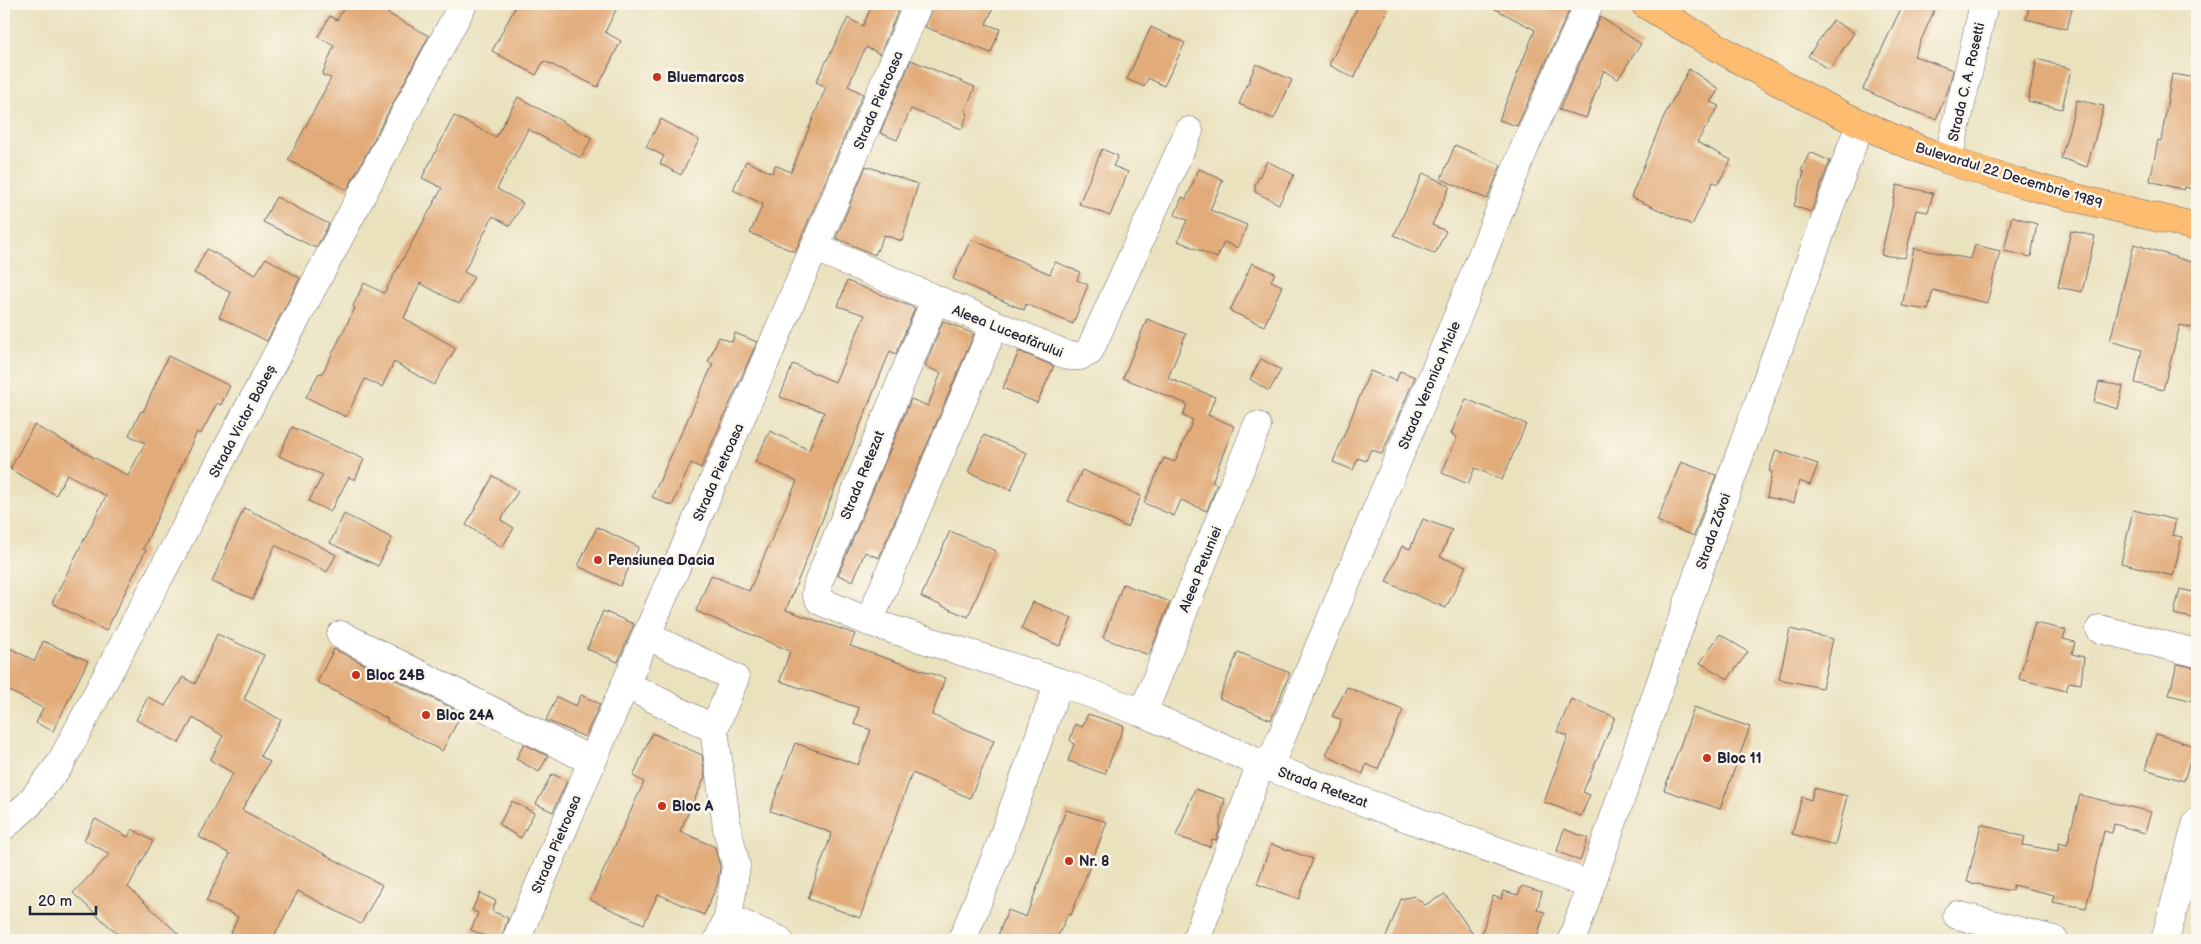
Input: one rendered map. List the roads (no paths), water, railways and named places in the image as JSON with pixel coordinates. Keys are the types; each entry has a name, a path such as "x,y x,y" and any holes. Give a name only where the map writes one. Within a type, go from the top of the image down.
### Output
{"main road":[{"name":"Bulevardul 22 Decembrie 1989","path":"1645,4 1729,55 1860,124 1948,160 2060,193 2197,227"}],"street":[{"name":"Strada Victor Babeș","path":"4,826 29,804 60,764 463,4"},
{"name":"Strada Pietroasa","path":"516,940 646,635 816,248 918,4"},
{"name":"Strada Veronica Micle","path":"1196,940 1265,765 1456,322 1524,149 1589,4"},
{"name":"Strada C. A. Rosetti","path":"1948,160 1984,4"},
{"name":"Strada Zăvoi","path":"1572,940 1724,498 1860,124"},
{"name":"Aleea Luceafărului","path":"816,248 994,326 1069,356 1080,356 1089,352 1190,131"},
{"name":"Strada Retezat","path":"934,300 818,583 816,593 820,601 869,622 1059,682 1143,713 1265,765 1590,886"},
{"path":"869,622 994,326"},
{"name":"Aleea Petuniei","path":"1143,713 1257,426"},
{"path":"2100,629 2197,653"},
{"path":"341,635 592,761"},
{"path":"646,635 735,678 714,729 727,828 736,866 723,929 779,940"},
{"path":"962,940 997,854 1059,682"},
{"path":"625,684 714,729"},
{"path":"2165,940 2197,822"},
{"path":"1957,915 2054,940"}],"place":[{"name":"Bluemarcos","path":"657,77"},
{"name":"Pensiunea Dacia","path":"598,560"},
{"name":"Bloc 24B","path":"356,675"},
{"name":"Bloc 24A","path":"426,715"},
{"name":"Bloc 11","path":"1707,758"},
{"name":"Bloc A","path":"662,806"},
{"name":"Nr. 8","path":"1069,861"}]}
